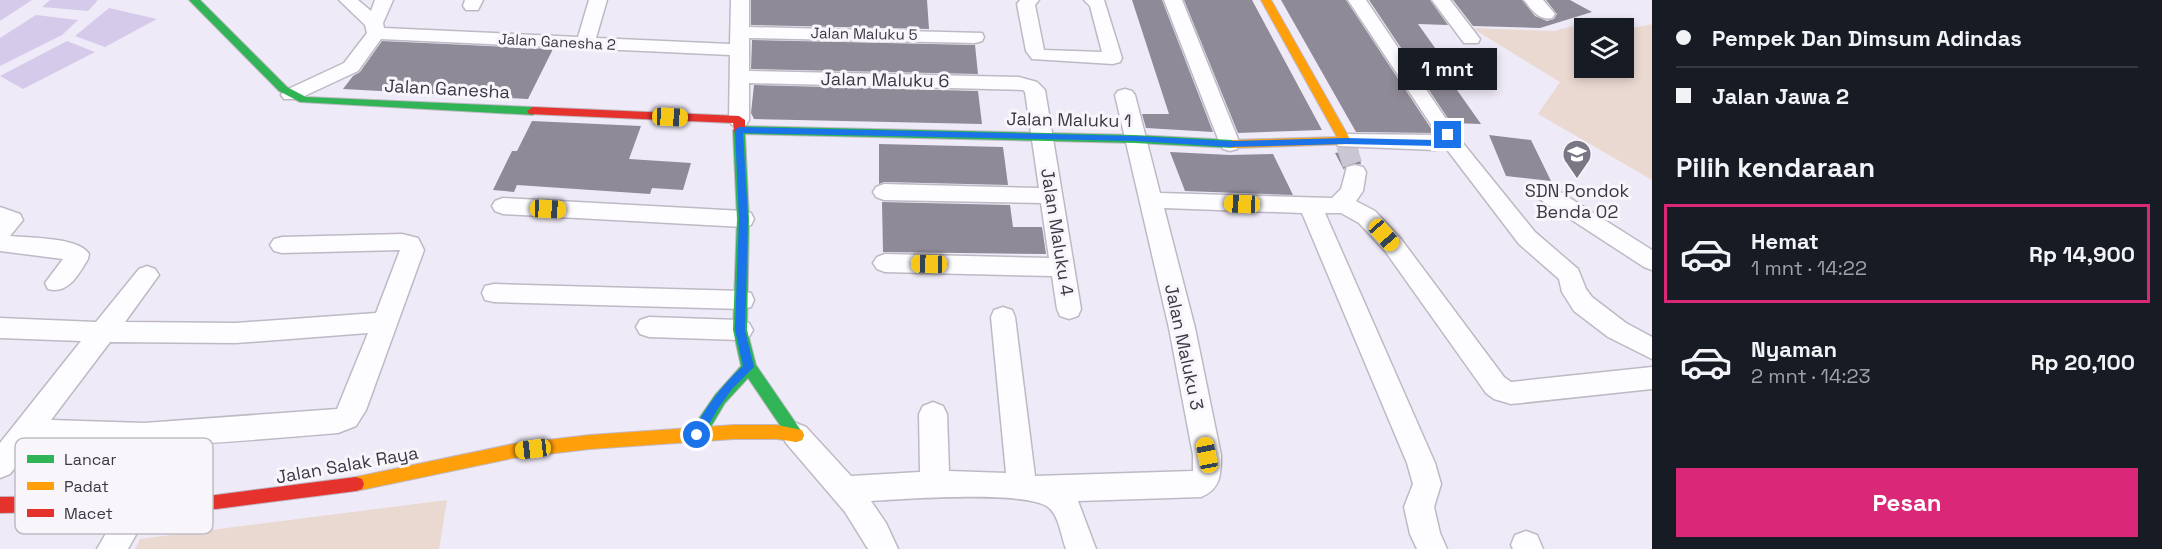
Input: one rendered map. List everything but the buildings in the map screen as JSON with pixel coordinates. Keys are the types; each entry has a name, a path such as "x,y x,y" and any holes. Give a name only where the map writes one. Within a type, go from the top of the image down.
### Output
{"street":[{"path":"194,0 291,95 351,67 375,28 384,0"},
{"path":"348,0 375,28"},
{"path":"585,43 598,0"},
{"path":"740,0 743,38 739,125 743,219 740,330 749,367 796,435 825,469 846,489 877,532 883,549"},
{"path":"1030,0 1026,4 1035,51 1039,55 1113,58 1098,4 1093,0"},
{"path":"1173,0 1230,144"},
{"path":"1266,0 1346,143 1436,143 1448,139"},
{"path":"1357,0 1448,135 1448,139 1527,238 1570,275 1574,292 1583,304 1617,330 1652,349"},
{"path":"1442,0 1471,39"},
{"path":"1533,0 1546,14"},
{"name":"Jalan Ganesha 2","path":"375,28 585,43 743,38"},
{"name":"Jalan Maluku 5","path":"743,38 975,37"},
{"name":"Jalan Maluku 6","path":"740,77 1019,83 1030,86"},
{"name":"Jalan Maluku 4","path":"1030,86 1035,90 1069,309"},
{"name":"Jalan Ganesha","path":"291,95 304,100 739,125"},
{"name":"Jalan Maluku 3","path":"1035,488 1201,484 1207,476 1207,455 1182,328 1125,95"},
{"name":"Jalan Maluku 1","path":"739,125 1230,144 1346,143"},
{"path":"1150,200 1329,207 1342,204 1352,191 1355,172"},
{"path":"884,192 1051,196"},
{"path":"1546,193 1652,261"},
{"path":"1342,204 1367,217 1387,238 1495,385 1503,391 1510,393 1652,378"},
{"path":"503,206 743,219"},
{"path":"1311,207 1421,464 1427,483 1419,507 1425,534 1432,549"},
{"path":"0,215 12,220 0,232"},
{"path":"27,430 53,433 170,434 338,421 346,418 352,410 412,250 410,244 402,242 282,245"},
{"path":"0,243 71,251 77,254 76,259 57,283"},
{"path":"885,263 1062,267"},
{"path":"21,438 147,276"},
{"path":"494,293 742,300"},
{"path":"1003,317 1035,488"},
{"path":"0,328 103,332 236,333 385,322"},
{"path":"649,327 740,330"},
{"path":"697,435 713,407 729,386 749,367"},
{"path":"933,414 935,484"},
{"name":"Jalan Salak Raya","path":"213,502 338,488 513,452 590,442 757,432 796,435"},
{"path":"0,465 15,446"},
{"path":"846,489 935,484 1035,488 1060,499 1081,549"},
{"name":"Jalan Salak Raya","path":"0,505 15,505"},
{"path":"112,549 121,534"}],"shaded area":[{"path":"0,0 32,0 0,21"},
{"path":"50,0 98,0 88,11 42,7"},
{"path":"109,8 157,19 105,47 75,36"},
{"path":"36,15 78,20 62,35 0,66 0,38"},
{"path":"1652,24 1652,180 1538,114 1560,82 1472,28 1554,31 1574,26 1574,78 1634,78 1634,28"},
{"path":"67,41 95,52 23,89 0,76"},
{"path":"447,500 439,549 135,549 140,539 179,534 213,534 213,530"}],"tunnel":[{"path":"1346,145 1355,172"}],"traffic: fast":[{"path":"194,0 283,89 304,100 533,111"},
{"path":"739,130 1135,139 1233,144"},
{"path":"739,131 743,219 740,330 749,367 796,435"},
{"path":"697,435 720,399 749,367"}],"traffic: slow":[{"path":"1233,144 1345,141 1266,0"},
{"path":"356,484 513,451 590,442 734,432 777,432 796,435"}],"traffic: jam":[{"path":"533,111 739,120 739,131"},
{"path":"213,502 356,484"},
{"path":"0,505 15,505"}],"place":[{"name":"SDN Pondok Benda 02","path":"1577,180"}],"route":[{"path":"697,435 713,407 729,386 749,367 740,330 743,219 739,130 1135,139 1230,144 1345,141 1436,143 1448,139 1448,135"}]}
